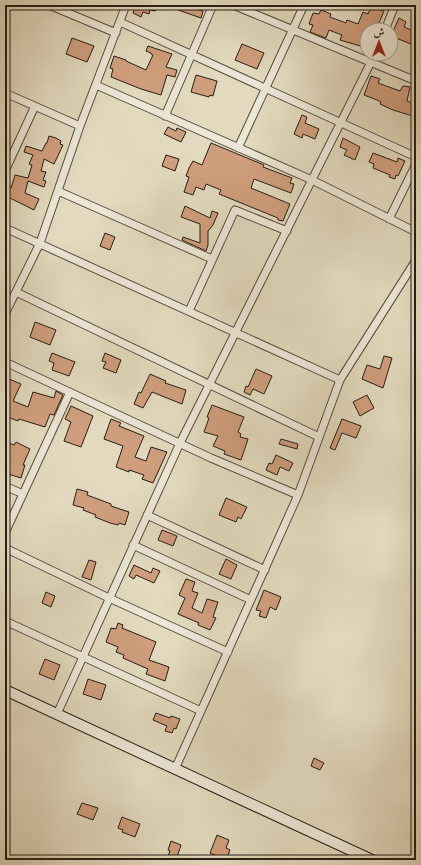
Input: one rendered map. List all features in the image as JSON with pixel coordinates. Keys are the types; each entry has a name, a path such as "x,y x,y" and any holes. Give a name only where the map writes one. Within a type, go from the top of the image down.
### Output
{"main road":[{"path":"5,690 372,860"}],"street":[{"path":"49,5 116,34"},
{"path":"5,314 40,243 80,126 126,5"},
{"path":"165,116 213,5"},
{"path":"233,5 416,81"},
{"path":"238,148 304,5"},
{"path":"388,22 395,5"},
{"path":"411,5 416,7"},
{"path":"120,22 416,157"},
{"path":"57,714 180,443 371,63"},
{"path":"96,85 312,180 416,232"},
{"path":"5,93 80,126"},
{"path":"5,171 34,106"},
{"path":"389,219 416,164"},
{"path":"58,191 212,259"},
{"path":"188,310 235,210 287,231"},
{"path":"5,228 340,380"},
{"path":"175,769 298,495 340,380 416,260"},
{"path":"16,292 319,438"},
{"path":"5,362 180,443 298,495"},
{"path":"5,533 70,392"},
{"path":"5,486 23,494"},
{"path":"147,515 265,570"},
{"path":"133,545 251,600"},
{"path":"5,548 109,598 228,652"},
{"path":"5,621 201,711"}],"building":[{"path":"136,5 157,5 155,11 150,10 149,14 143,12 141,17 133,13"},
{"path":"180,5 196,5 195,9 203,11 201,18 178,10"},
{"path":"371,7 384,11 379,22 359,22 359,46 340,40 342,35 329,30 326,38 310,32 313,25 309,24 313,13 319,14 321,10 331,14 330,17 346,23 347,20 358,24 363,12 368,14"},
{"path":"399,18 406,22 404,27 416,32 416,46 399,39 399,22 397,22"},
{"path":"72,38 94,46 87,62 66,54"},
{"path":"242,44 264,53 257,69 235,60"},
{"path":"148,46 172,54 166,67 177,70 175,77 167,75 161,95 111,77 113,69 110,68 114,56 146,70 153,55 146,51"},
{"path":"196,75 217,81 213,96 210,95 209,97 191,92"},
{"path":"371,76 380,79 378,83 400,91 403,86 410,87 407,101 416,104 416,117 393,110 380,104 381,102 364,95"},
{"path":"302,115 307,117 305,123 319,129 315,139 303,134 302,138 294,134"},
{"path":"168,127 176,131 177,128 186,132 181,142 164,134"},
{"path":"49,136 61,141 60,144 63,145 54,164 44,159 41,171 46,172 43,180 46,181 44,187 28,181 25,193 39,199 34,210 6,196 9,187 11,188 15,175 28,178 32,165 29,164 33,155 24,152 26,146 42,151"},
{"path":"343,138 360,147 355,160 344,155 347,150 340,147"},
{"path":"211,143 264,165 263,167 292,178 290,183 294,184 291,193 254,179 251,188 290,204 283,221 219,194 221,190 206,184 204,190 196,187 193,195 184,192 189,177 186,176 189,168 193,161 202,165"},
{"path":"373,153 397,162 398,158 405,161 395,179 389,177 390,175 373,168 374,164 369,162"},
{"path":"166,155 179,159 175,171 162,166"},
{"path":"185,206 210,218 212,211 218,213 213,225 208,231 208,245 206,251 182,240 183,237 200,243 200,224 181,217"},
{"path":"105,233 115,237 110,250 100,246"},
{"path":"35,322 56,330 50,345 30,337"},
{"path":"52,353 75,362 69,376 52,370 54,363 49,361"},
{"path":"105,353 121,360 116,373 103,368 106,362 102,361"},
{"path":"384,356 392,358 383,388 362,379 367,365 380,369"},
{"path":"256,369 272,376 264,394 253,389 250,395 244,392 246,386 248,387"},
{"path":"150,374 166,381 165,383 186,390 182,404 152,392 143,408 134,404 139,392 141,393"},
{"path":"9,379 21,384 13,401 28,407 33,392 54,398 56,391 63,395 54,415 50,414 45,427 19,419 18,421 5,416 5,388"},
{"path":"367,395 374,408 360,416 353,402"},
{"path":"212,405 244,417 238,432 241,434 240,437 248,439 241,460 224,454 225,451 213,446 218,436 204,432 209,418 207,417"},
{"path":"71,406 93,416 81,447 64,441 71,422 65,419"},
{"path":"111,419 121,423 119,426 144,436 135,457 146,461 151,447 167,452 153,483 142,479 144,475 129,470 129,472 116,467 123,446 104,439"},
{"path":"342,419 361,426 356,438 342,433 335,450 330,448"},
{"path":"281,439 298,444 297,449 279,444"},
{"path":"5,441 14,445 16,442 30,449 23,465 25,465 21,478 8,474 9,472 5,471"},
{"path":"276,455 293,463 289,471 280,467 277,475 266,470 269,463 272,464"},
{"path":"77,489 88,492 87,495 111,504 111,506 129,512 125,525 110,523 95,517 96,515 83,510 84,508 73,505"},
{"path":"226,498 247,507 241,519 238,517 236,522 219,515"},
{"path":"162,530 177,536 173,546 158,540"},
{"path":"226,559 237,565 231,579 219,574"},
{"path":"89,560 96,562 91,580 82,577"},
{"path":"134,565 151,573 153,568 160,571 154,583 136,575 134,579 129,576"},
{"path":"186,579 195,582 192,591 198,593 192,608 202,613 207,599 218,602 213,617 216,618 210,630 198,625 199,623 178,614 185,598 179,595"},
{"path":"264,590 281,597 276,610 270,607 266,618 259,616 261,611 256,610"},
{"path":"46,592 55,596 51,607 42,603"},
{"path":"118,623 123,625 122,628 156,642 149,660 169,667 165,681 146,674 148,669 123,658 124,655 116,652 118,647 106,642 111,628 116,629"},
{"path":"45,659 60,665 54,680 39,674"},
{"path":"88,679 106,685 101,700 83,694"},
{"path":"156,713 170,718 171,716 180,719 176,729 174,728 172,733 165,731 167,726 153,720"},
{"path":"314,758 324,763 320,770 311,766"},
{"path":"82,803 98,808 93,820 77,814"},
{"path":"122,817 140,824 135,837 122,832 123,830 118,828"},
{"path":"217,835 229,840 226,848 230,850 226,860 210,853"},
{"path":"171,841 181,845 176,860 167,859"}]}
